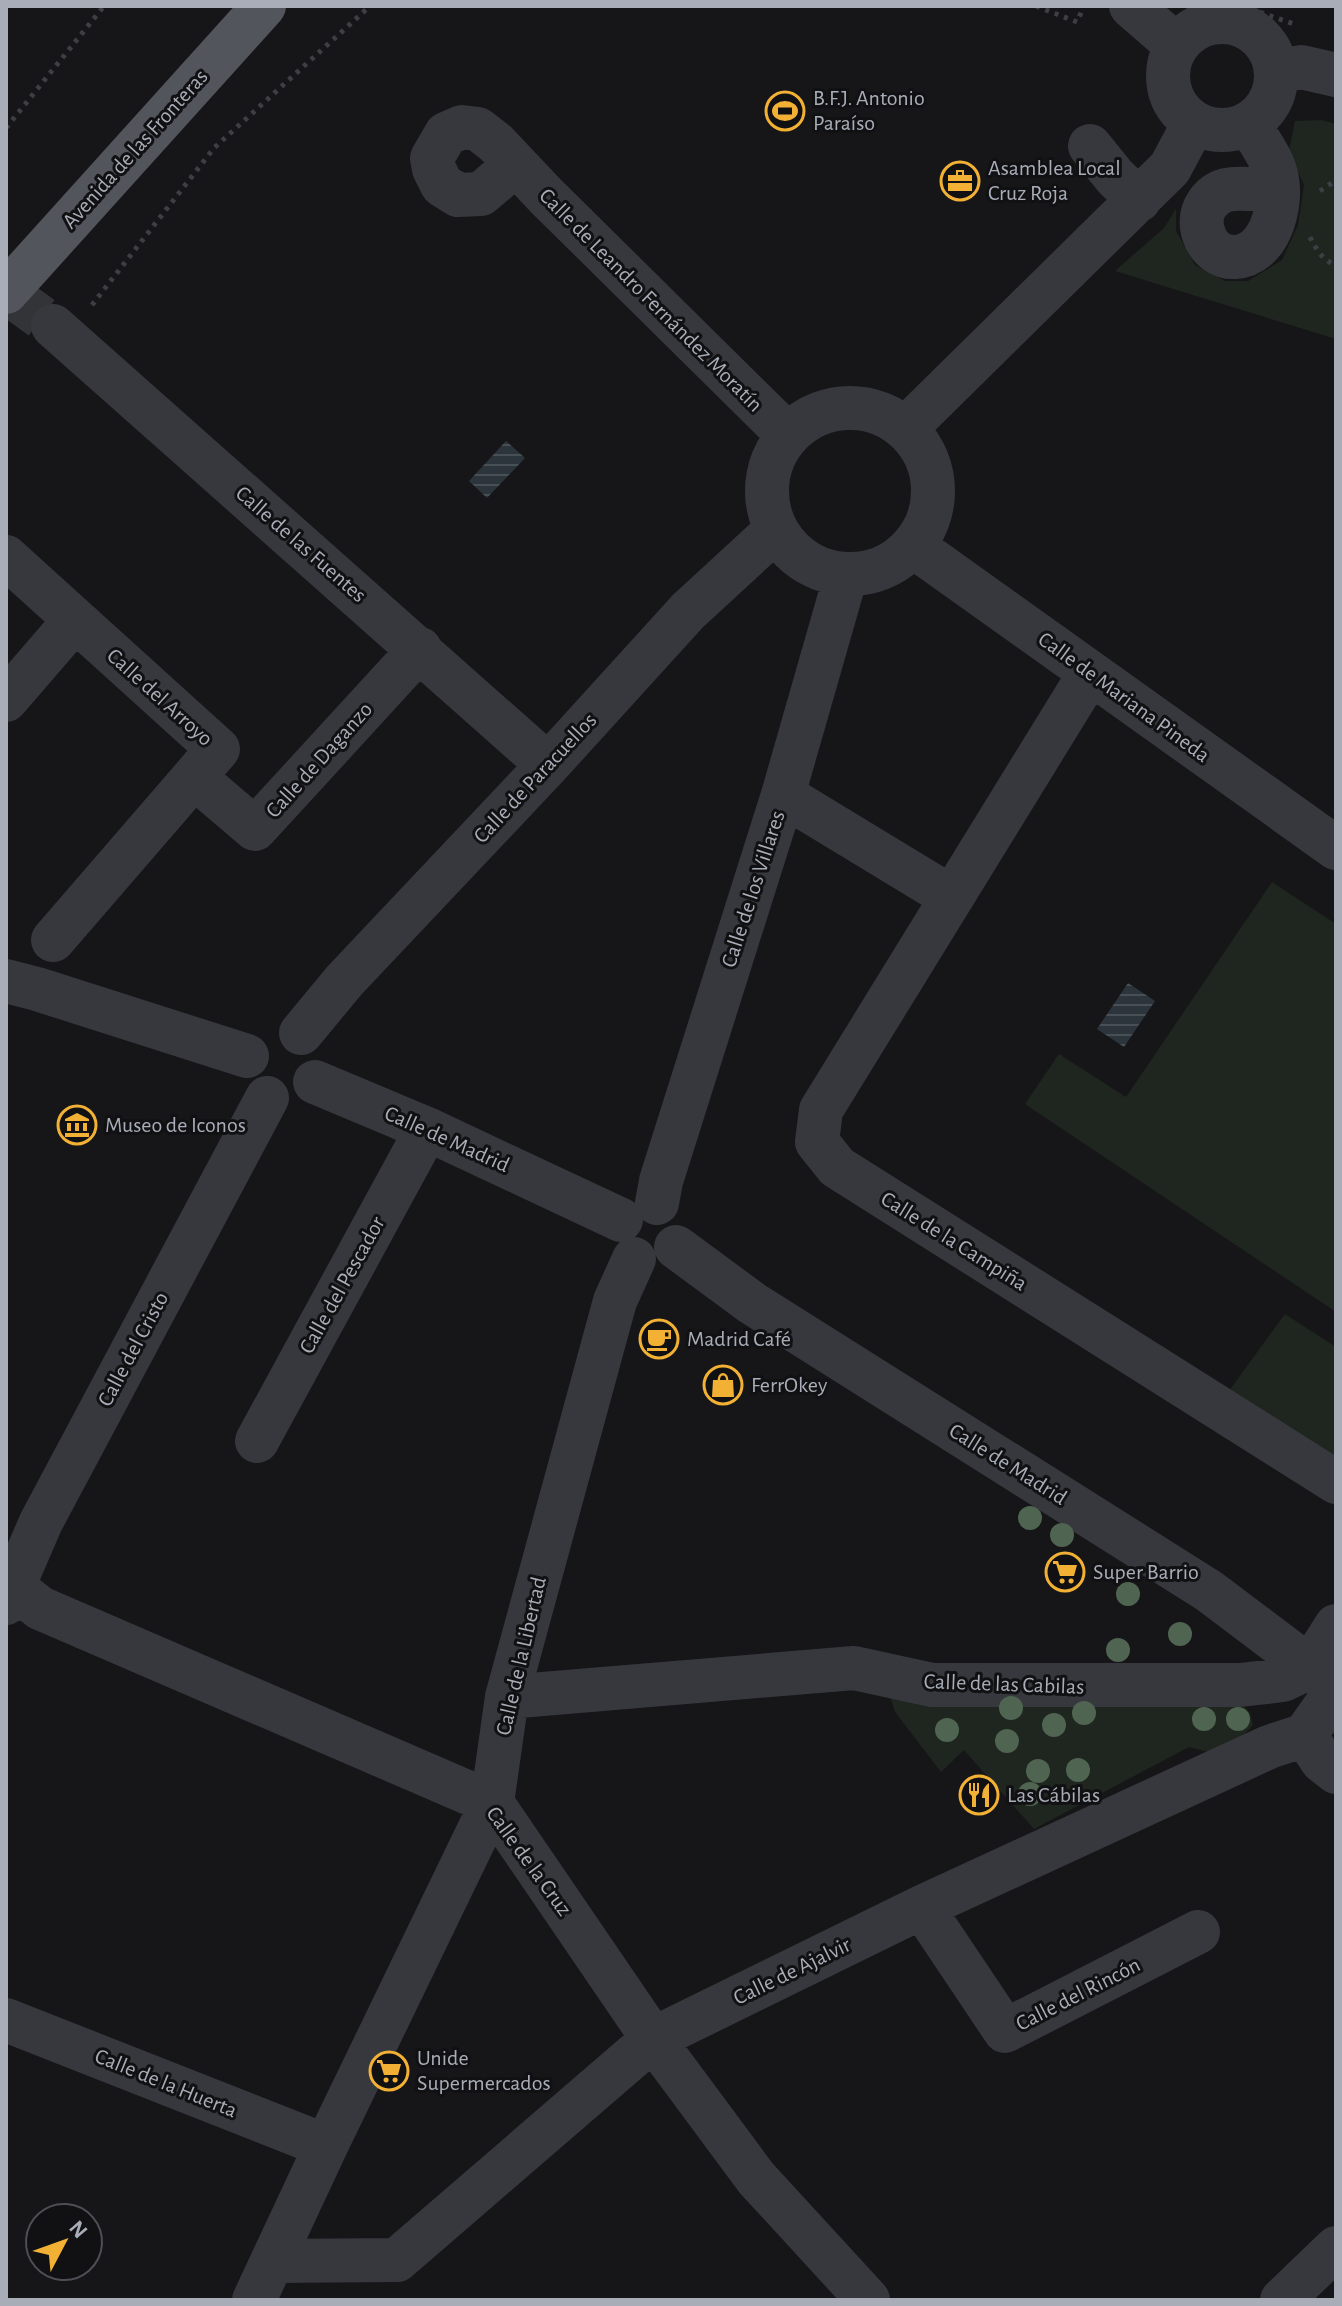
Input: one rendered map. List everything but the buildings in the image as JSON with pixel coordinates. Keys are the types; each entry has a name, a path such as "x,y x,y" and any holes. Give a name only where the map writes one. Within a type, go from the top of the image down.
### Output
{"main road":[{"name":"Avenida de las Fronteras","path":"6,292 264,6"}],"street":[{"path":"1131,6 1176,45"},
{"path":"1219,21 1235,23 1251,30 1264,41 1277,72 1276,87 1261,115 1249,124 1231,130 1212,130 1194,123 1180,112 1171,97 1167,80 1169,62 1176,45 1202,25 1219,21"},
{"path":"1277,72 1301,67 1336,75"},
{"path":"905,429 1170,168 1194,123"},
{"path":"1249,124 1277,177 1278,205 1269,233 1257,248 1235,257 1221,254 1206,242 1200,227 1204,208 1214,195 1231,187 1250,189"},
{"path":"1090,146 1139,200"},
{"name":"Calle de Leandro Fernández Moratín","path":"515,165 788,435"},
{"name":"Calle de las Fuentes","path":"60,332 548,765"},
{"path":"858,409 883,416 905,429 921,450 931,474 932,499 926,524 913,546 893,562 871,572 846,575 818,568 794,553 776,530 768,506 767,481 774,456 788,435 809,419 833,410 858,409"},
{"name":"Calle de Paracuellos","path":"301,1033 344,981 688,611 776,530"},
{"name":"Calle de Mariana Pineda","path":"913,546 1336,848"},
{"name":"Calle del Arroyo","path":"6,557 218,749 194,777"},
{"name":"Calle de los Villares","path":"637,1227 661,1181 783,795 846,575"},
{"path":"6,700 75,620"},
{"name":"Calle de Daganzo","path":"194,777 255,829 420,649"},
{"name":"Calle de la Campiña","path":"1090,673 821,1110 817,1142 837,1167 1336,1482"},
{"path":"53,940 194,777"},
{"path":"783,795 951,897"},
{"path":"6,981 247,1056"},
{"path":"285,1028 301,1033 314,1046 319,1064 315,1082 303,1096 294,1099 267,1098 254,1087 247,1072 247,1056 254,1040 268,1031 285,1028"},
{"name":"Calle de Madrid","path":"315,1082 427,1129 637,1227 650,1263 665,1258 676,1247 752,1303 1209,1591 1327,1682"},
{"name":"Calle del Cristo","path":"8,1590 41,1522 267,1098"},
{"name":"Calle del Pescador","path":"257,1441 427,1129"},
{"name":"Calle de la Libertad","path":"263,2281 492,1803 507,1697 637,1227"},
{"name":"Calle de la Cruz","path":"8,1590 40,1608 492,1803 653,2039 756,2178 868,2300"},
{"path":"1336,1626 1327,1682 1305,1735 1322,1761 1336,1772"},
{"name":"Calle de las Cabilas","path":"507,1697 854,1668 932,1685 1178,1687 1283,1680 1327,1682"},
{"name":"Calle de Ajalvir","path":"263,2281 397,2260 653,2039 922,1907 1269,1747 1305,1735"},
{"name":"Calle del Rincón","path":"922,1907 1005,2031 1198,1932"},
{"name":"Calle de la Huerta","path":"6,2020 326,2146"},
{"path":"1282,2300 1336,2248"}],"path":[{"path":"6,128 104,6"},
{"path":"60,332 214,148 370,6"},
{"path":"1036,6 1077,22 1084,6"},
{"path":"1241,6 1299,26"}],"shaded area":[{"path":"1322,120 1336,124 1336,339 1115,271 1164,228 1176,209 1176,231 1195,265 1225,281 1248,281 1282,260 1298,225 1304,185 1289,151 1295,121"},
{"path":"506,441 525,458 487,498 469,481"},
{"path":"1272,882 1336,924 1336,1312 1025,1104 1059,1054 1126,1097"},
{"path":"1128,983 1155,1001 1124,1047 1097,1029"},
{"path":"1285,1314 1336,1347 1336,1467 1226,1395"},
{"path":"887,1687 1239,1701 1250,1713 1253,1725 1243,1736 1213,1753 1189,1747 1034,1829 964,1750 941,1772 895,1712"}],"tunnel":[{"path":"6,292 53,326"}],"place":[{"name":"B.F.J. Antonio Paraíso","path":"785,111"},
{"name":"Asamblea Local Cruz Roja","path":"960,181"},
{"name":"Museo de Iconos","path":"77,1125"},
{"name":"Madrid Café","path":"659,1339"},
{"name":"FerrOkey","path":"723,1385"},
{"name":"Super Barrio","path":"1065,1572"},
{"name":"Las Cábilas","path":"979,1795"},
{"name":"Unide Supermercados","path":"389,2071"}]}
